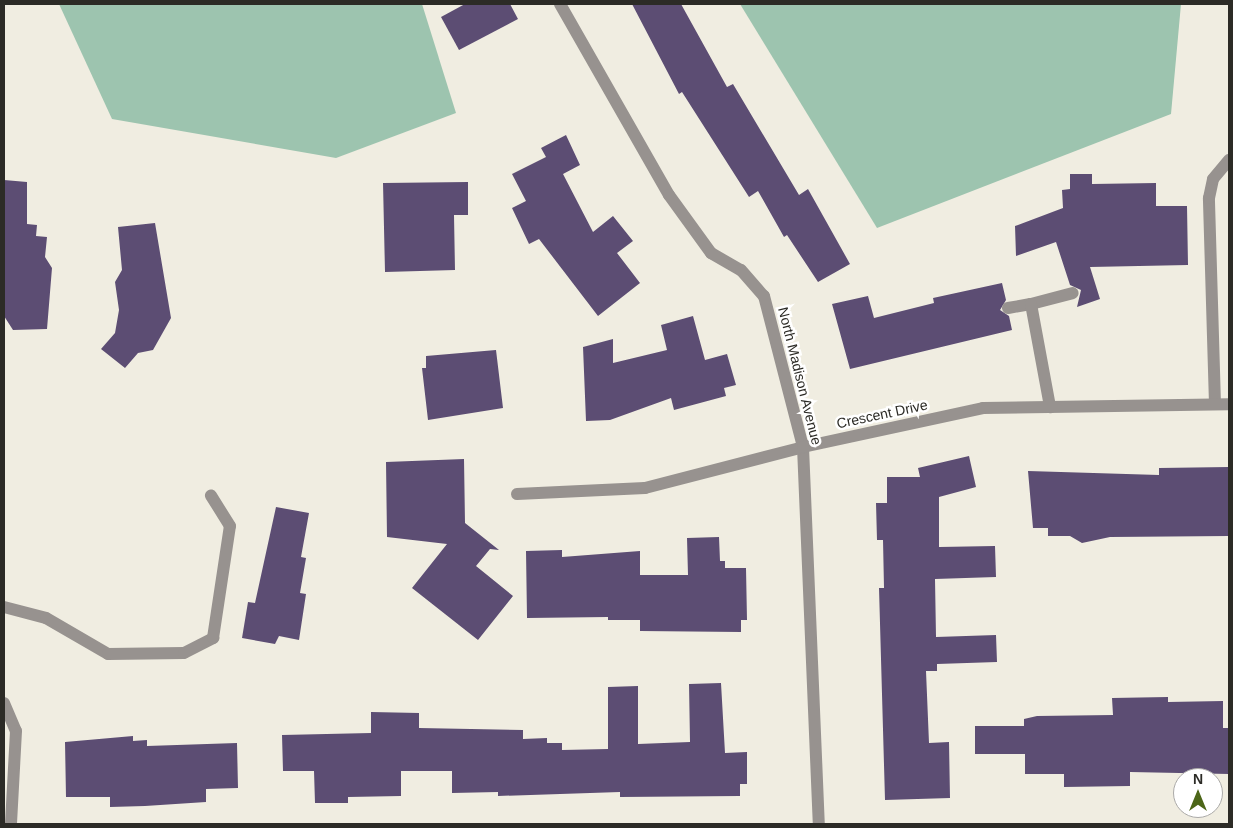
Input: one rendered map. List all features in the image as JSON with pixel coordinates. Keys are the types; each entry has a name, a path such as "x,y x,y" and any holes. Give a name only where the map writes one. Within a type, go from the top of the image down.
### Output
{"street":[{"name":"North Madison Avenue","path":"560,4 669,195 712,253 741,270 764,296 803,447 819,824"},
{"path":"1216,404 1209,198 1213,179 1229,160"},
{"path":"1008,308 1073,293"},
{"path":"1031,304 1050,407"},
{"name":"Crescent Drive","path":"517,494 645,488 803,447 983,408 1229,404"},
{"path":"4,607 46,618 108,654 184,652 213,638 230,526 211,496"},
{"path":"4,702 16,731 11,824"}],"green space":[{"path":"59,4 422,4 456,113 336,158 112,119"},
{"path":"740,4 1181,4 1171,114 877,228"}],"building":[{"path":"465,4 510,4 518,19 459,50 441,17"},
{"path":"632,4 681,4 727,87 733,84 799,195 808,189 850,264 818,282 787,235 784,237 758,191 749,197 682,92 679,94"},
{"path":"566,135 580,165 563,174 593,232 613,216 633,241 617,253 640,283 598,316 539,239 529,244 512,208 526,201 512,174 546,157 541,148"},
{"path":"1070,174 1092,174 1092,184 1156,183 1156,206 1187,206 1188,265 1090,267 1100,299 1077,307 1081,290 1070,285 1056,242 1016,256 1015,226 1063,208 1062,190 1070,189"},
{"path":"4,180 27,182 27,224 37,225 36,236 47,237 45,257 52,268 47,329 13,330 4,316"},
{"path":"468,182 468,215 454,215 455,270 385,272 383,183"},
{"path":"155,223 171,318 153,350 138,353 125,368 101,349 115,333 119,310 115,282 122,270 118,227"},
{"path":"1002,283 1006,300 1000,310 1009,316 1012,330 850,369 832,304 868,296 874,318 934,303 933,298"},
{"path":"693,316 705,360 727,354 736,385 724,388 726,396 674,410 671,398 610,420 586,421 583,347 613,339 613,363 667,350 661,325"},
{"path":"496,350 503,408 428,420 422,368 426,368 426,356"},
{"path":"969,456 976,487 939,497 939,547 995,546 996,577 935,579 936,637 996,635 997,662 937,664 937,671 926,671 929,743 949,742 950,798 885,800 879,588 884,588 883,540 877,540 876,503 887,503 887,477 920,477 918,468"},
{"path":"464,459 465,523 499,550 490,549 476,566 513,596 478,640 412,588 447,544 387,537 386,462"},
{"path":"1229,467 1229,536 1110,537 1082,543 1070,536 1048,536 1048,528 1033,528 1028,471 1159,475 1159,468"},
{"path":"276,507 309,513 301,557 306,558 300,593 306,594 299,640 279,636 275,644 242,638 248,602 255,603"},
{"path":"719,537 720,561 725,561 725,568 746,568 747,620 741,620 741,632 640,631 640,620 608,620 608,617 527,618 526,551 562,550 562,557 640,551 640,575 688,575 687,538"},
{"path":"721,683 725,753 747,752 747,784 740,784 740,796 620,797 620,792 498,796 498,792 452,793 452,771 401,771 401,796 348,797 348,803 315,803 314,771 283,771 282,735 371,733 371,712 419,713 419,728 523,730 523,739 547,738 547,743 562,743 562,750 608,749 608,687 638,686 638,744 690,742 689,684"},
{"path":"1168,697 1168,702 1223,701 1223,728 1229,728 1229,774 1223,774 1223,768 1173,768 1173,773 1130,772 1130,786 1064,787 1064,774 1025,774 1025,754 975,754 975,726 1024,726 1024,719 1037,716 1113,715 1112,698"},
{"path":"133,736 133,741 147,740 147,746 237,743 238,788 206,789 206,802 145,806 110,807 110,797 66,797 65,742"}]}
